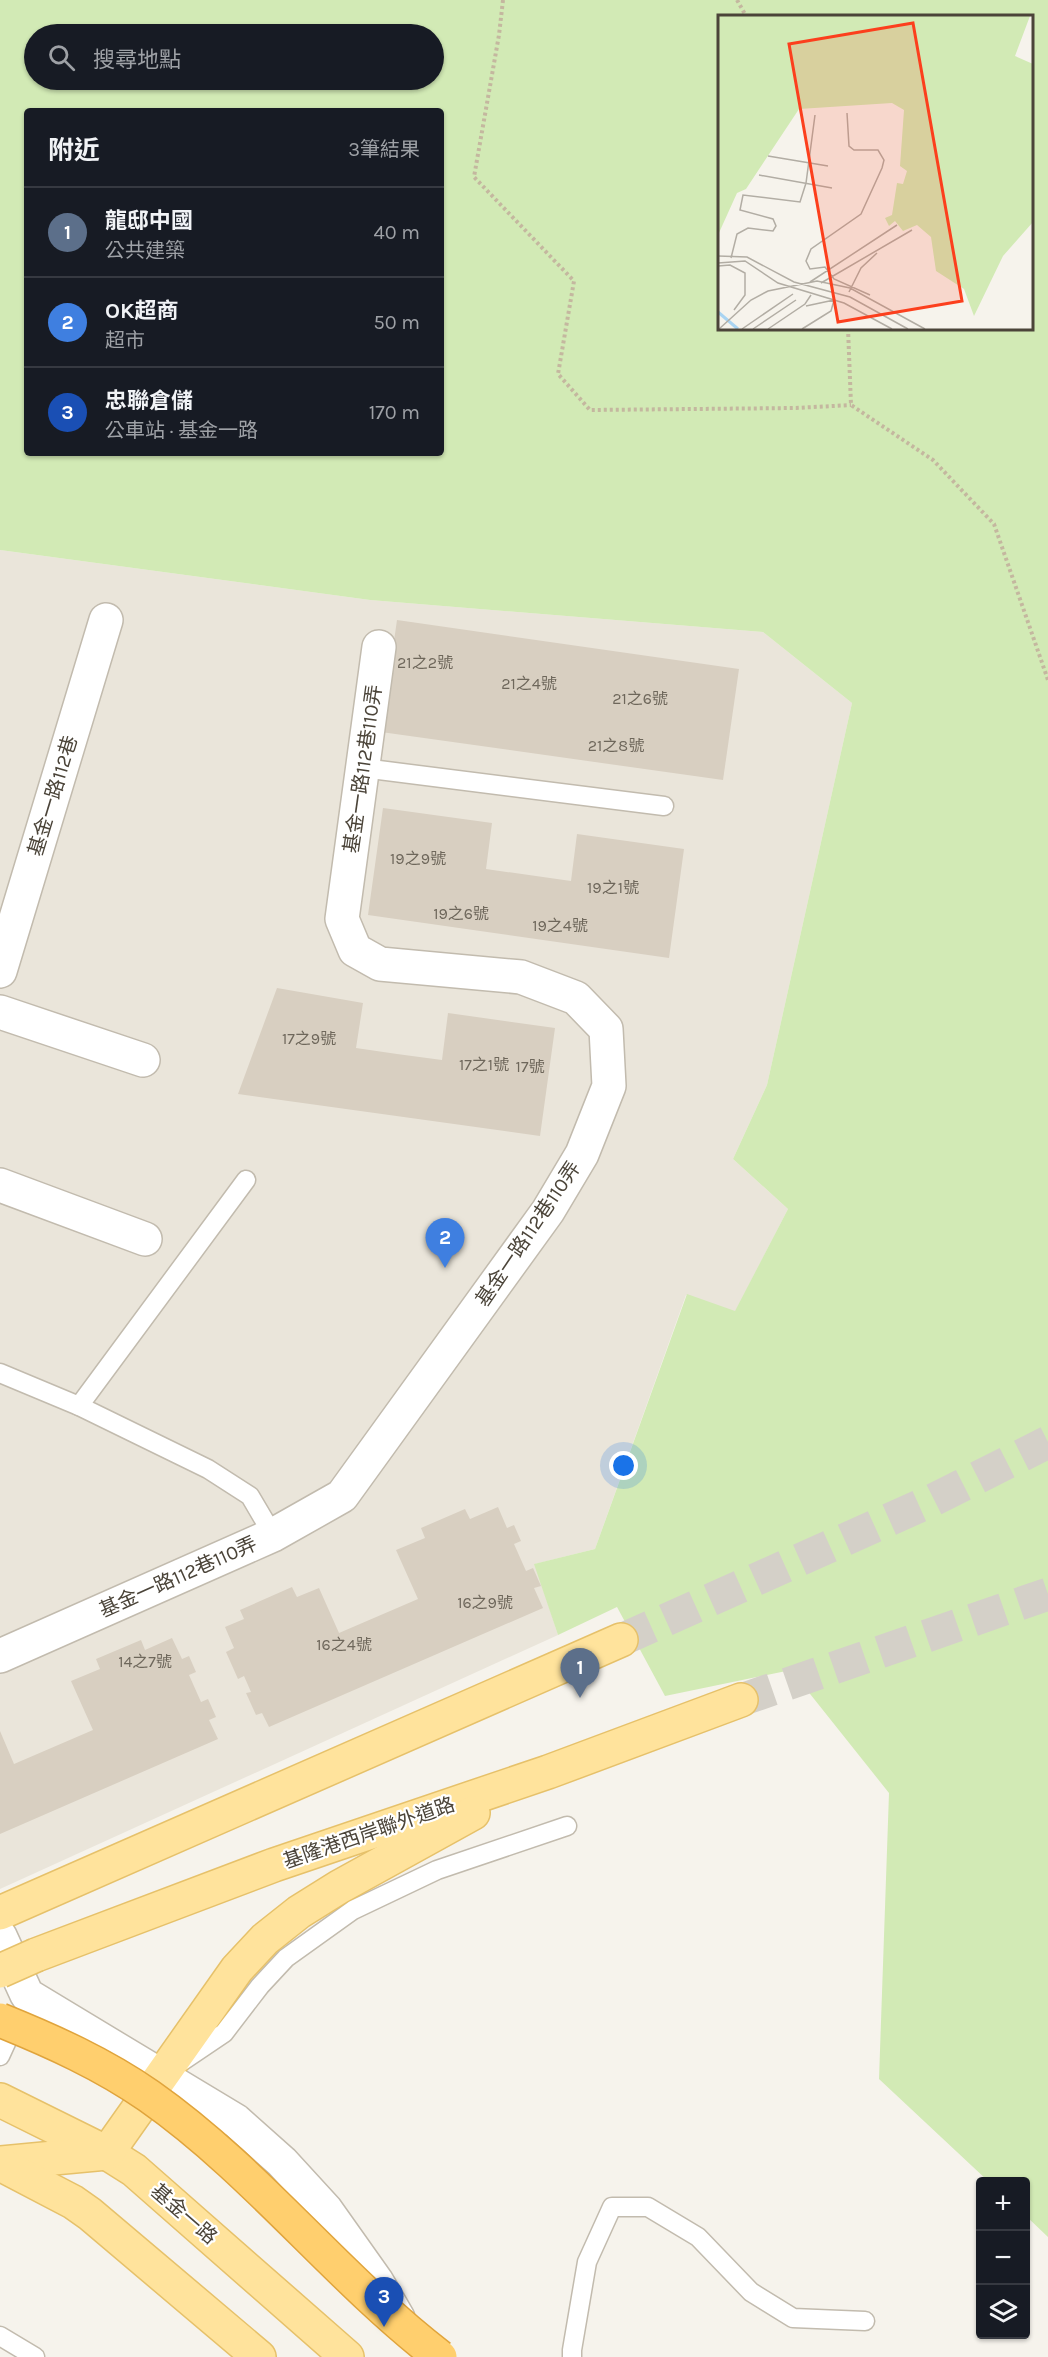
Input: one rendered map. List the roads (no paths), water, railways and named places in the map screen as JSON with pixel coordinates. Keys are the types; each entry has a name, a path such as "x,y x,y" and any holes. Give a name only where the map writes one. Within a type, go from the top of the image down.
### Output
{"highway":[{"path":"0,2020 46,2038 97,2064 149,2096 204,2139 320,2250 440,2357"}],"main road":[{"path":"7,1910 621,1640"},
{"name":"基隆港西岸聯外道路","path":"0,1971 36,1955 274,1865 548,1772 741,1700"},
{"path":"0,2164 107,2153 237,1969 264,1939 299,1912 339,1887 548,1772"},
{"name":"基金一路","path":"0,2100 107,2153 134,2170 347,2357"},
{"path":"0,2164 73,2202 90,2214 259,2357"}],"street":[{"name":"基金一路112巷","path":"0,971 106,620"},
{"name":"基金一路112巷110弄","path":"0,1656 273,1535 342,1496 548,1210 582,1154 609,1086 606,1029 576,998 520,976 380,964 355,950 342,919 379,647"},
{"path":"0,1012 143,1060"},
{"path":"0,1185 145,1239"},
{"path":"0,1936 27,1995 236,2121 282,2162 326,2210 377,2282 421,2357"}],"lane":[{"path":"363,768 664,806"},
{"path":"79,1406 246,1180"},
{"path":"0,1373 79,1406 208,1469 250,1496 273,1535"},
{"path":"162,2075 224,2033 285,1958 353,1910 437,1870 567,1826"},
{"path":"0,2056 27,1995"},
{"path":"572,2357 587,2262 612,2207 648,2207 698,2236 751,2292 793,2318 865,2320"},
{"path":"0,2336 35,2357"}],"tunnel":[{"path":"621,1640 933,1500 1048,1442"},
{"path":"741,1700 1048,1594"}],"place":[{"name":"OK超商","path":"445,1268"},
{"name":"龍邸中國","path":"580,1698"},
{"name":"忠聯倉儲","path":"384,2327"}]}
